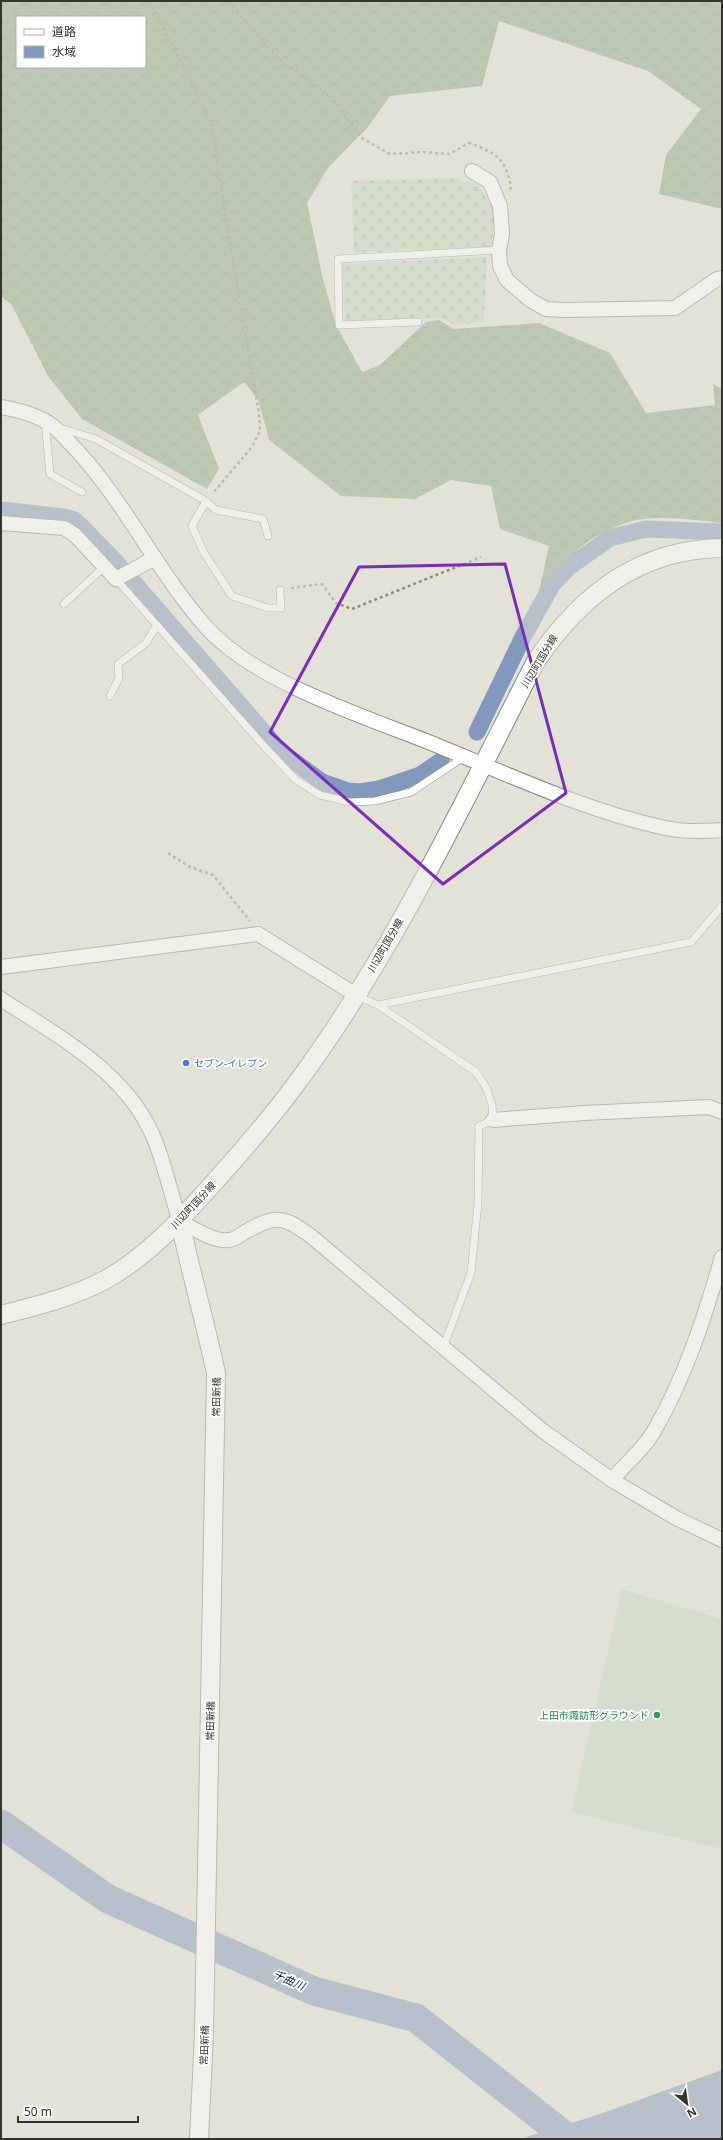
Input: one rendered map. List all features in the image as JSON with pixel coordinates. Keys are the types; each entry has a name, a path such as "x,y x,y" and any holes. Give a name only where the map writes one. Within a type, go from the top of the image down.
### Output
{"street":[{"path":"472,171 490,182 500,206 502,234 499,250 500,266 507,280 530,300 546,308 565,310 676,308 717,279 722,278"},
{"path":"1,407 34,415 49,424 84,456 128,514 155,558 208,628 234,652 257,666 314,695 464,757 593,807 638,822 669,829 722,830"},
{"path":"1,523 64,528 75,535 104,566 118,578 155,558"},
{"name":"川辺町国分線","path":"1,1314 67,1296 105,1280 132,1262 180,1222 250,1143 299,1080 356,996 419,887 536,661 556,632 606,585 628,571 653,560 690,551 722,548"},
{"path":"1,966 258,934 356,996"},
{"path":"1,999 74,1046 110,1074 146,1122 154,1140 180,1222 220,1240 231,1240 264,1220 280,1219 292,1223 312,1237 442,1348 543,1431 612,1480 676,1518 722,1540"},
{"path":"493,1120 584,1113 709,1107 722,1112"},
{"name":"常田新橋","path":"180,1222 191,1275 201,1305 216,1373 204,2034 199,2139"},
{"path":"612,1480 653,1432 675,1390 706,1312 722,1257"}],"lane":[{"path":"418,322 339,325 338,259 499,250"},
{"path":"82,492 50,474 49,424 96,439 206,501 216,510 264,519 268,536"},
{"path":"206,501 192,526 204,553 232,596 268,608 281,608 280,590"},
{"path":"64,604 104,566"},
{"path":"118,578 157,625 280,763 296,780 320,795 350,802 375,801 412,792 464,757"},
{"path":"110,696 119,678 118,664 146,643 157,625"},
{"path":"378,1005 691,942 722,906"},
{"path":"356,996 378,1005 476,1072 487,1089 492,1105 493,1120 479,1126 478,1203 471,1273 442,1348"}],"path":[{"path":"149,1 196,91 212,127 259,413 260,431 252,447 206,501"},
{"path":"229,1 250,28 284,64 331,97 363,139 390,154 423,152 449,154 469,143 496,155 507,169 511,187 500,206"},
{"path":"280,590 322,584 336,603 352,609 481,557"},
{"path":"168,852 190,867 213,875 265,938"}],"highlighted area":[{"path":"505,564 566,793 443,884 270,732 359,567"}],"green space":[{"path":"1,1 722,1 722,209 659,194 666,155 701,109 648,71 499,21 482,86 390,96 368,127 328,168 307,203 323,279 336,325 362,372 380,365 426,322 439,320 454,329 539,323 610,353 646,413 715,405 713,384 722,389 722,523 682,519 643,519 635,520 602,533 575,552 537,600 549,546 500,529 491,486 451,480 415,499 341,496 269,440 258,399 244,382 198,415 219,469 207,489 82,419 48,376 11,304 1,297"},
{"path":"459,178 463,182 477,183 496,213 491,247 354,253 351,181"},
{"path":"487,257 484,322 454,325 442,318 345,322 342,264"},
{"name":"上田市諏訪形グラウンド","path":"622,1589 722,1619 722,1849 571,1812"}],"water":[{"path":"722,2070 722,2139 520,2139 597,2115"}],"waterway":[{"path":"1,510 64,517 74,520 116,562 280,751 322,782 348,791 360,792 379,789 420,775 441,761"},
{"path":"477,732 523,637 552,585 569,567 610,538 646,529 722,532"},
{"name":"千曲川","path":"1,1824 108,1899 314,1991 416,2018 569,2139"}],"place":[{"name":"セブン-イレブン","path":"186,1063"},
{"name":"上田市諏訪形グラウンド","path":"657,1715"}]}
